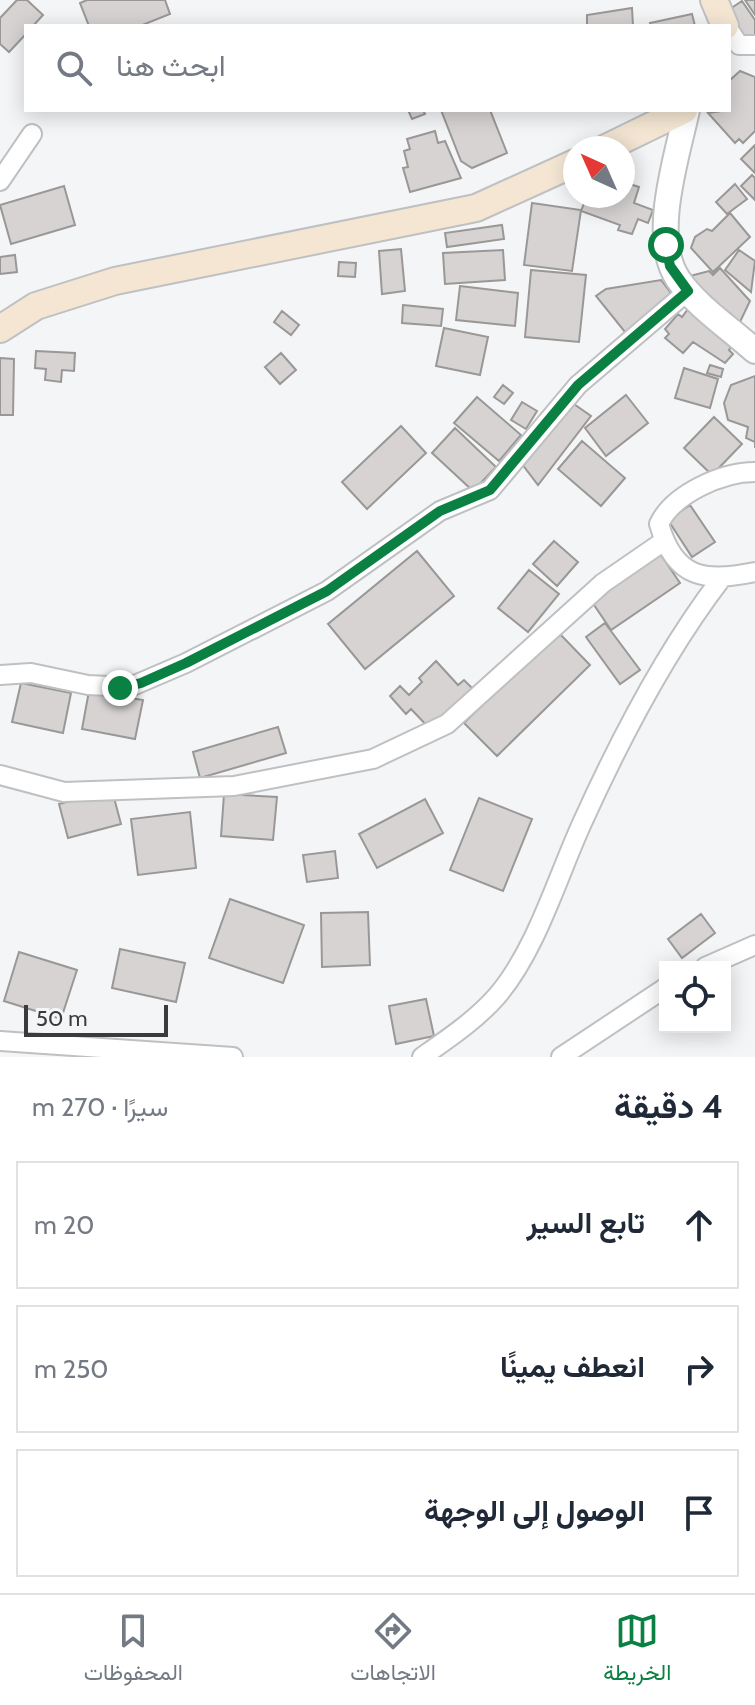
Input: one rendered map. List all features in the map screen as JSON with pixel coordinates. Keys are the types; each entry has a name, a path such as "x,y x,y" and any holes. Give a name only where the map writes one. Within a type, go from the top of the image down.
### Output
{"main road":[{"path":"714,0 726,24"},
{"path":"631,136 681,112"},
{"path":"4,322 65,295 115,281 476,208 563,168"}],"street":[{"path":"731,32 739,45 754,49"},
{"path":"685,112 670,186 666,245 670,266 688,291 754,350"},
{"path":"0,181 32,134"},
{"path":"0,675 31,673 88,685 130,687 186,663 327,591 440,511 490,490 578,385 688,291"},
{"path":"755,472 729,475 703,486 665,511 659,524 664,541 687,569 703,578 721,579 755,572"},
{"path":"0,775 64,792 234,786 373,759 447,724 603,583 664,541"},
{"path":"422,1057 468,1025 499,994 553,896 607,769 674,646 721,579"},
{"path":"719,961 755,945"},
{"path":"561,1057 659,992"},
{"path":"0,1041 233,1057"}],"building":[{"path":"17,0 27,0 43,15 35,24 24,24 24,36 9,52 0,44 0,18"},
{"path":"87,0 165,0 170,14 145,24 88,24 80,3"},
{"path":"745,0 755,0 755,15"},
{"path":"742,1 755,20 755,34 744,42 724,13"},
{"path":"632,8 633,24 587,24 587,15"},
{"path":"692,14 694,24 650,24"},
{"path":"740,71 755,77 755,131 743,143 739,139 735,143 708,113 731,112 731,79"},
{"path":"409,112 425,114 412,119"},
{"path":"442,112 491,112 507,153 472,168 461,161"},
{"path":"435,131 438,143 445,141 461,178 410,192 403,168 408,167 404,151 410,149 407,139"},
{"path":"755,145 755,173 741,159"},
{"path":"752,175 755,178 755,200 741,186"},
{"path":"735,184 747,199 727,214 716,202"},
{"path":"64,186 75,225 11,244 0,205"},
{"path":"532,203 581,210 572,271 524,265"},
{"path":"635,203 653,210 648,223 638,219 632,234 618,230 620,225 581,211 582,208 635,208"},
{"path":"730,213 750,237 713,272 691,248 695,237 707,229 712,231"},
{"path":"502,225 504,239 447,247 445,233"},
{"path":"401,249 405,291 382,294 379,251"},
{"path":"503,250 505,280 445,284 443,253"},
{"path":"739,250 755,261 751,292 725,270"},
{"path":"15,255 17,272 0,274 0,257"},
{"path":"339,262 356,263 355,277 338,276"},
{"path":"720,268 750,301 740,322 693,286 690,276 709,271 713,275"},
{"path":"531,270 586,275 579,342 525,337"},
{"path":"661,280 674,297 629,337 596,296 606,289"},
{"path":"460,286 518,293 515,326 456,320"},
{"path":"403,305 443,309 441,326 402,323"},
{"path":"688,309 731,347 729,350 733,354 725,363 693,342 683,353 665,338 669,334 665,329 678,314 682,317"},
{"path":"282,311 299,325 291,335 274,322"},
{"path":"444,328 488,337 480,375 436,366"},
{"path":"36,351 75,353 74,371 62,370 61,382 45,380 46,369 35,368"},
{"path":"281,353 296,370 280,384 265,367"},
{"path":"0,358 14,359 13,415 0,415"},
{"path":"710,365 723,369 721,377 707,373"},
{"path":"684,368 718,379 710,408 675,398"},
{"path":"755,376 755,442 746,438 748,427 728,420 724,403 731,385"},
{"path":"503,385 513,393 504,404 494,397"},
{"path":"626,395 648,423 606,456 585,428"},
{"path":"477,397 521,435 499,461 454,423"},
{"path":"522,402 537,411 526,429 511,420"},
{"path":"571,402 591,416 538,485 522,464"},
{"path":"714,417 742,444 712,475 684,448"},
{"path":"401,426 426,453 367,509 342,482"},
{"path":"455,428 496,467 473,491 432,453"},
{"path":"582,441 625,478 601,506 558,469"},
{"path":"690,505 715,542 692,557 668,520"},
{"path":"554,541 578,562 557,586 533,564"},
{"path":"417,551 454,596 365,669 328,624"},
{"path":"659,552 680,583 611,630 590,599"},
{"path":"529,570 559,594 528,632 498,608"},
{"path":"605,623 640,670 620,684 586,637"},
{"path":"557,631 590,665 497,756 464,723"},
{"path":"436,661 458,685 464,680 473,689 431,730 411,709 406,714 390,696 400,686 409,695 422,682 419,678"},
{"path":"21,683 71,693 63,733 12,722"},
{"path":"89,691 143,700 135,739 82,729"},
{"path":"278,727 286,753 200,778 193,752"},
{"path":"112,790 121,824 68,838 59,804"},
{"path":"224,794 277,797 273,840 221,836"},
{"path":"479,798 532,819 503,891 450,870"},
{"path":"425,799 443,833 377,868 359,834"},
{"path":"190,812 196,868 138,875 131,819"},
{"path":"335,851 338,878 307,882 303,855"},
{"path":"230,899 304,925 283,983 209,958"},
{"path":"368,912 370,965 322,967 321,913"},
{"path":"701,914 715,933 682,958 668,939"},
{"path":"120,949 185,963 176,1002 112,988"},
{"path":"19,952 77,970 61,1019 4,1001"},
{"path":"426,999 434,1036 396,1044 389,1006"}],"route":[{"path":"120,688 141,683 186,663 327,591 440,511 490,490 507,474 528,443 578,385 688,291 670,266 666,245"}]}
